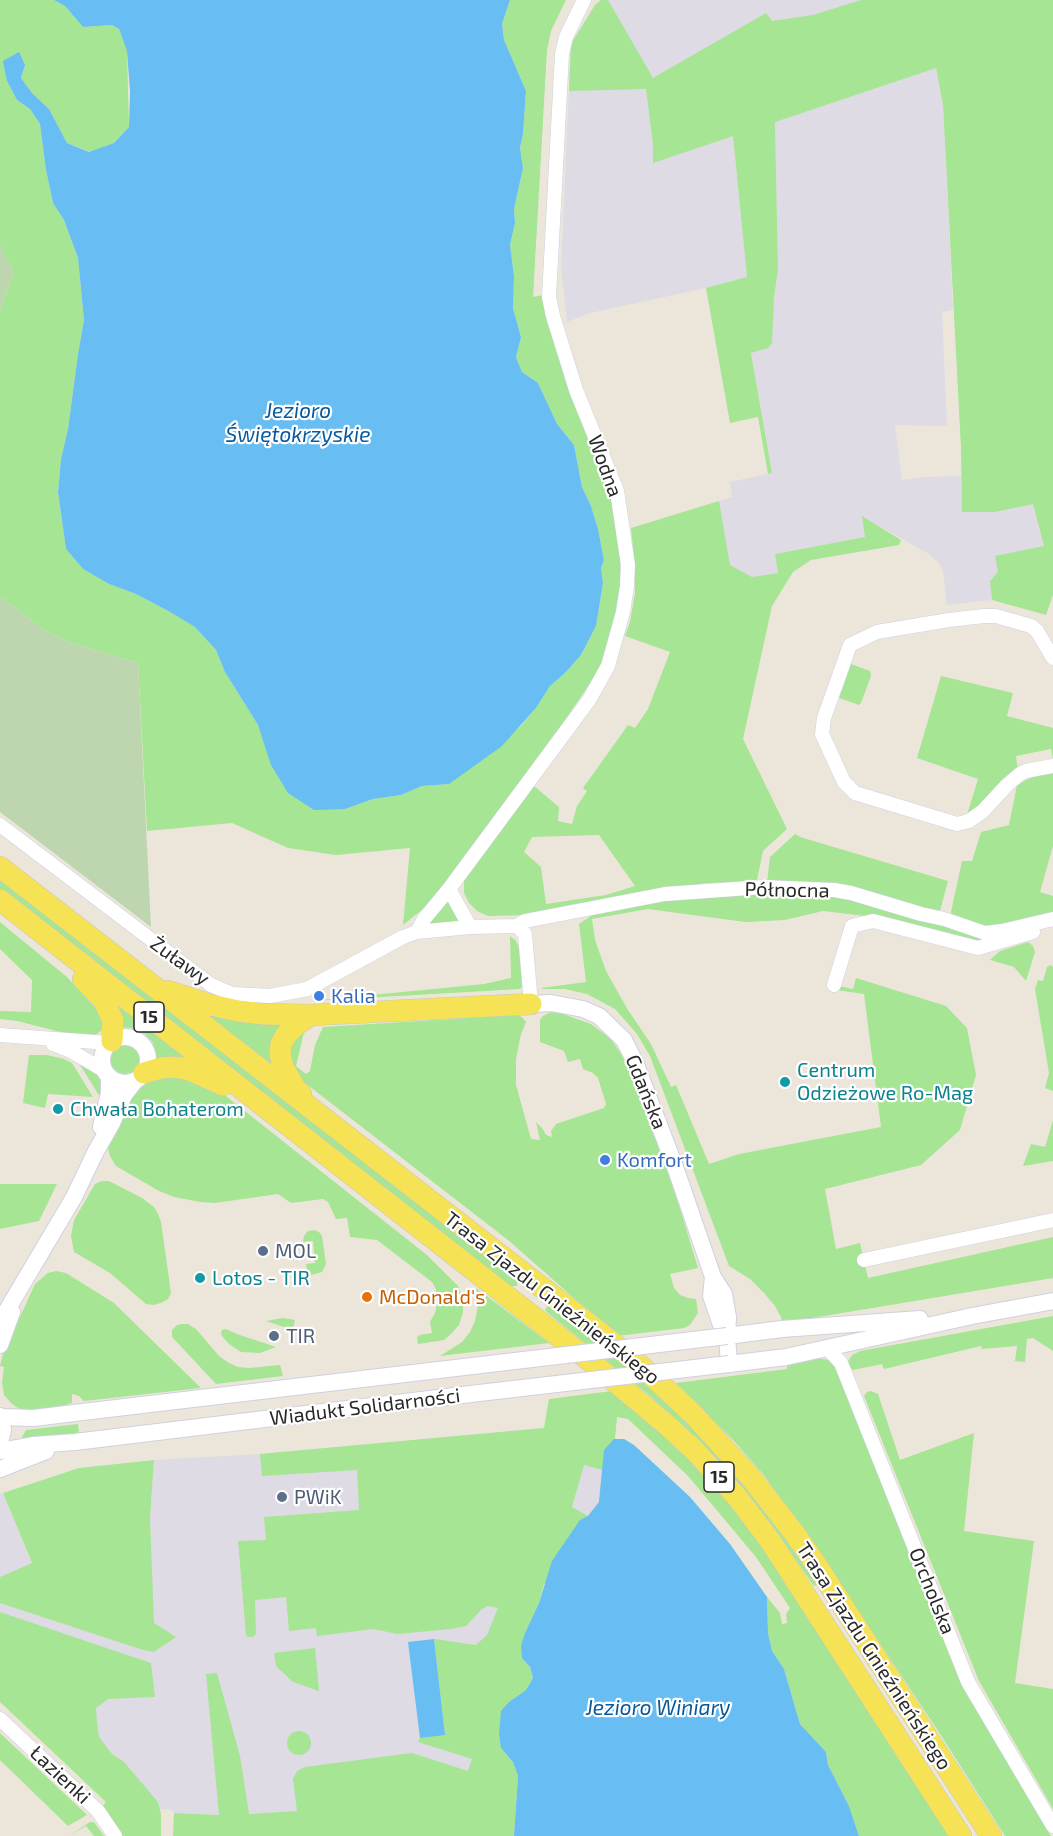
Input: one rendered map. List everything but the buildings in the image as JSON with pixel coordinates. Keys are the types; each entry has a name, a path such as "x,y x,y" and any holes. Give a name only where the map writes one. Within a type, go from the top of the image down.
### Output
{"main road":[{"name":"Trasa Zjazdu Gnieźnieńskiego","path":"0,867 633,1360 717,1438 759,1486 813,1560 991,1836"},
{"name":"Trasa Zjazdu Gnieźnieńskiego","path":"0,900 590,1361 695,1451 737,1497 771,1542 961,1836"},
{"path":"21,917 102,998 112,1021 111,1042"},
{"path":"150,985 211,1005 238,1011 311,1015 531,1004"},
{"path":"311,1015 286,1035 281,1044 280,1054 283,1067 295,1088 335,1128"},
{"path":"139,1077 161,1068 174,1067 187,1070 223,1084 277,1117"}],"street":[{"name":"Wodna","path":"417,932 424,918 449,889 589,700 608,666 618,635 627,586 626,544 617,491 576,390 549,297 562,54 566,37 584,0"},
{"path":"1053,658 1037,631 1031,626 996,616 949,620 877,632 850,645 824,718 822,734 843,782 855,793 957,824 974,818 983,811 1020,774 1053,766"},
{"name":"Żuławy","path":"0,825 211,985 232,994 270,996 307,988 417,932"},
{"name":"Północna","path":"417,932 470,927 517,926 525,921 665,894 763,887 850,892 985,933 1053,919"},
{"path":"449,889 470,927"},
{"path":"834,986 852,926 873,921 978,948 1053,926"},
{"path":"517,926 525,934 531,1004"},
{"name":"Gdańska","path":"531,1004 559,1004 583,1008 599,1016 624,1040 635,1062 673,1161 713,1278 711,1296 726,1336 729,1364"},
{"path":"0,1035 111,1042"},
{"path":"37,1038 71,1052 118,1082 129,1083 139,1077"},
{"path":"0,1322 74,1197 124,1095 139,1077 148,1059 144,1046 132,1038 118,1038 111,1042 102,1056 109,1093 96,1152"},
{"path":"864,1260 1053,1220"},
{"path":"0,1345 18,1294"},
{"path":"729,1364 786,1357 972,1316 1053,1301"},
{"path":"726,1336 782,1329 972,1316"},
{"name":"Wiadukt Solidarności","path":"0,1417 34,1418 726,1336"},
{"name":"Orcholska","path":"828,1348 841,1363 968,1682 1053,1826"},
{"name":"Wiadukt Solidarności","path":"0,1451 34,1445 729,1364"},
{"path":"0,1417 3,1430 0,1443"},
{"path":"0,1469 33,1455 75,1442"},
{"name":"Łazienki","path":"0,1719 98,1811 115,1836"}],"shaded area":[{"path":"601,0 1053,0 936,68 943,105 953,310 942,312 947,426 895,425 902,480 961,476 962,512 995,512 1033,503 1044,546 998,572 990,581 992,600 947,605 943,571 938,562 929,554 863,517 866,537 775,554 778,573 752,577 730,565 719,501 732,497 730,482 772,473 751,352 768,348 778,270 775,122 733,136 747,277 590,313 567,322 561,266 571,44 595,5"},
{"path":"544,1428 516,1610 468,1774 292,1812 219,1815 174,1813 171,1810 160,1809 139,1813 0,1689 0,1583 153,1623 150,1518 154,1460 260,1454"},
{"path":"584,1465 602,1470 599,1502 588,1516 572,1507"},
{"path":"3,1493 32,1564 0,1577 0,1494"}],"green space":[{"path":"0,0 54,0 65,6 83,27 112,25 119,29 127,51 129,127 114,143 90,152 67,143 49,109 32,93 21,78 25,65 7,81 17,100 30,109 40,124 53,203 64,220 78,258 84,320 68,429 61,459 58,492 66,549 83,569 109,584 136,594 195,627 216,650 225,672 258,725 263,739 345,809 373,799 401,795 422,786 448,784 520,727 550,686 581,655 596,626 603,583 601,568 604,560 598,529 582,487 574,445 557,424 538,383 522,372 516,357 521,337 513,308 514,276 510,245 515,223 514,209 523,168 520,148 526,91 504,40 502,24 510,0 566,0 551,31 547,50 533,297 543,295 548,325 570,392 612,495 620,545 621,592 616,621 603,664 561,726 428,905 403,925 410,848 336,855 288,848 232,823 147,831 138,663 71,643 47,632 0,597 0,310 14,272 0,246"},
{"path":"601,0 608,0 653,78 766,13 772,21 813,15 861,0 1053,0 1053,595 1046,615 992,600 990,581 998,572 995,556 1044,546 1033,504 995,512 962,512 961,448 943,105 936,68 775,122 778,270 772,343 768,348 751,353 772,473 768,474 758,417 730,423 706,288 747,277 733,136 653,163 646,89 569,91 571,44 595,5"},
{"path":"0,246 14,272 0,310"},
{"path":"719,501 730,565 752,577 778,573 775,554 865,537 862,516 901,540 899,545 811,560 793,572 772,606 743,739 787,829 763,851 755,882 708,883 663,889 529,915 488,916 477,911 469,903 464,893 464,881 534,786 559,807 558,821 572,824 577,806 587,791 583,788 628,725 635,728 648,709 670,652 625,636 635,593 631,528","holes":["599,835 635,886 606,895 546,904 541,867 524,852 532,837"]},
{"path":"0,597 47,632 71,643 138,663 151,927 0,812"},
{"path":"851,664 870,671 871,676 859,705 839,698"},
{"path":"941,676 1013,693 1007,716 1053,728 1053,759 1051,749 1016,756 1018,771 980,810 967,815 978,779 917,758"},
{"path":"1053,772 1053,846 1040,892 1053,896 1053,916 991,930 953,918 951,912 962,861 972,861 981,832 1009,825 1017,785 1036,775"},
{"path":"795,834 948,881 940,911 935,912 767,882 770,857"},
{"path":"0,879 518,1280 517,1286 509,1286 0,890"},
{"path":"762,893 833,894 991,937 971,942 874,917 823,911 785,920 745,922 648,909 592,919 595,940 606,971 651,1044 671,1087 676,1085 709,1164 739,1154 881,1127 864,994 829,989 829,984 853,989 856,978 946,1006 967,1028 976,1075 960,1130 921,1165 825,1189 836,1249 860,1243 868,1278 1053,1237 1053,1278 782,1323 775,1306 764,1293 750,1279 729,1266 650,1056 637,1034 615,1009 587,994 565,989 542,988 586,982 579,924 592,915 662,900"},
{"path":"446,901 449,901 458,917 457,922 431,924 429,920"},
{"path":"0,922 67,977 101,1014 104,1020 103,1029 89,1037 76,1036 0,1019 0,1011 31,1012 32,980 0,949"},
{"path":"510,936 519,948 523,986 520,989 311,1001 484,984 511,978"},
{"path":"1028,942 1033,946 1035,952 1026,981 1014,967 990,960 1000,951"},
{"path":"1051,965 1053,967 1053,1091 1045,1088 1049,1073 1035,989 1038,980 1043,981 1047,967"},
{"path":"113,1001 200,1068 156,1062 153,1043 144,1033 120,1027"},
{"path":"551,1012 591,1024 611,1039 625,1060 668,1169 698,1268 670,1274 674,1288 680,1295 696,1299 698,1313 690,1325 684,1328 617,1336 508,1240 296,1076 290,1066 290,1045 294,1038 304,1032 296,1066 306,1074 310,1071 315,1045 323,1027 517,1015 526,1022 516,1059 516,1085 531,1139 540,1140 536,1122 546,1135 552,1137 551,1131 556,1124 604,1108 606,1104 598,1078 583,1069 580,1059 568,1062 564,1051 540,1042 540,1020"},
{"path":"211,1015 282,1023 270,1056 271,1063 210,1017"},
{"path":"125,1044 131,1045 139,1053 139,1065 131,1073 125,1074 119,1073 111,1065 110,1059 111,1053 119,1045"},
{"path":"29,1055 47,1055 72,1063 93,1097 48,1094 45,1108 23,1103"},
{"path":"79,1061 96,1073 100,1079 103,1086 100,1097 80,1065"},
{"path":"174,1073 222,1093 427,1255 458,1286 463,1300 463,1312 459,1325 451,1334 444,1340 418,1344 417,1337 432,1333 430,1322 437,1304 436,1289 432,1282 377,1240 350,1237 347,1218 336,1219 328,1202 323,1199 291,1203 278,1194 215,1203 200,1202 174,1197 159,1191 116,1166 108,1149 127,1100 134,1091 151,1080"},
{"path":"1053,1120 1053,1161 1023,1166 1031,1144 1045,1147"},
{"path":"109,1181 142,1198 154,1207 158,1214 171,1293 168,1299 161,1303 146,1304 110,1273 74,1252 71,1236 74,1220 95,1184"},
{"path":"0,1184 57,1184 39,1221 0,1229"},
{"path":"314,1230 322,1236 326,1264 322,1272 308,1276 306,1264 315,1263 313,1241 303,1242 308,1231"},
{"path":"56,1271 66,1273 114,1303 201,1388 84,1401 72,1394 72,1403 50,1409 20,1409 12,1404 4,1395 2,1383 4,1367 0,1366 3,1354 35,1284 48,1273"},
{"path":"476,1288 549,1343 440,1356 462,1342 470,1332 475,1321 479,1300"},
{"path":"548,1305 655,1390 712,1446 785,1535 817,1583 816,1585 814,1586 772,1525 735,1479 699,1440 650,1396 548,1313 545,1310"},
{"path":"1053,1316 1053,1351 1033,1338 1027,1339 1025,1362 1015,1361 1017,1346 982,1349 981,1346 884,1369 882,1364 853,1370 847,1363 852,1355 860,1351"},
{"path":"283,1318 295,1320 293,1330 266,1321"},
{"path":"182,1324 188,1324 196,1329 219,1356 229,1363 249,1368 280,1365 283,1376 216,1384 172,1337 172,1330"},
{"path":"226,1329 276,1347 260,1353 241,1352 222,1336 222,1330"},
{"path":"817,1358 829,1360 836,1368 1018,1780 1051,1836 1005,1836 826,1562 763,1474 733,1440 676,1383 787,1369 787,1363"},
{"path":"612,1391 666,1434 734,1505 773,1555 952,1836 859,1836 849,1806 828,1765 826,1752 800,1724 784,1669 772,1651 768,1633 767,1597 780,1613 782,1624 787,1623 786,1614 790,1608 756,1557 688,1476 628,1419 617,1417 615,1439 624,1439 693,1501 544,1584 539,1603 525,1633 522,1658 530,1667 533,1678 526,1690 509,1702 501,1748 513,1762 518,1776 514,1836 173,1836 174,1813 219,1815 206,1674 217,1673 240,1756 249,1814 297,1811 293,1779 297,1771 305,1767 412,1753 468,1771 472,1759 418,1742 420,1738 445,1734 434,1639 476,1645 487,1635 498,1608 488,1606 482,1609 466,1626 451,1629 397,1634 374,1629 317,1636 316,1628 289,1631 286,1597 255,1600 256,1634 253,1637 246,1635 238,1541 266,1540 264,1517 359,1510 357,1470 262,1476 260,1454 544,1428 549,1399","holes":["584,1465 602,1470 599,1502 588,1516 572,1507"]},
{"path":"871,1391 878,1394 900,1460 974,1433 964,1531 1034,1541 1015,1683 1053,1689 1053,1809 979,1681 864,1396"},
{"path":"78,1424 79,1433 23,1440 22,1437 26,1430"},
{"path":"154,1460 150,1518 154,1623 176,1637 154,1652 143,1650 0,1603 0,1577 32,1563 3,1493 79,1468"},
{"path":"0,1612 151,1663 155,1697 108,1699 96,1708 99,1737 158,1802 161,1814 161,1836 121,1836 101,1808 106,1802 0,1702"},
{"path":"315,1648 319,1691 293,1682 276,1666 274,1653"},
{"path":"294,1731 304,1731 311,1738 311,1748 304,1755 294,1755 287,1748 287,1738"},
{"path":"0,1733 87,1815 68,1826 0,1760"},
{"path":"90,1822 94,1822 104,1836 94,1836 86,1826 69,1836"}],"water":[{"name":"Jezioro Świętokrzyskie","path":"54,0 510,0 502,24 504,40 526,91 520,148 523,168 514,209 515,223 510,245 514,276 513,308 521,337 516,357 522,372 538,383 557,424 574,445 582,487 598,529 604,560 601,568 603,583 596,626 581,655 550,686 536,708 502,746 449,784 422,786 401,795 373,799 345,809 314,810 288,793 271,765 258,725 225,672 216,650 195,627 136,594 109,584 83,569 66,549 58,492 61,459 68,429 84,320 78,258 64,220 53,203 40,124 30,109 17,100 7,81 3,61 19,52 25,65 21,78 32,93 49,109 67,143 89,152 114,143 129,127 130,92 127,51 119,29 112,25 83,27 65,6"},
{"name":"Jezioro Winiary","path":"614,1439 624,1439 634,1445 690,1497 730,1544 767,1597 768,1633 772,1651 784,1669 800,1724 826,1752 828,1765 849,1806 859,1836 514,1836 518,1776 513,1762 501,1748 499,1734 501,1711 526,1690 533,1678 530,1667 522,1658 521,1646 525,1633 539,1603 552,1561 580,1520 588,1516 599,1502 604,1450"},
{"path":"434,1639 445,1735 420,1738 408,1642"}],"place":[{"name":"Kalia","path":"319,996"},
{"name":"Centrum Odzieżowe Ro-Mag","path":"785,1082"},
{"name":"Chwała Bohaterom","path":"58,1109"},
{"name":"Komfort","path":"605,1160"},
{"name":"MOL","path":"263,1251"},
{"name":"Lotos - TIR","path":"200,1278"},
{"name":"McDonald's","path":"367,1297"},
{"name":"TIR","path":"274,1336"},
{"name":"PWiK","path":"282,1497"}]}
